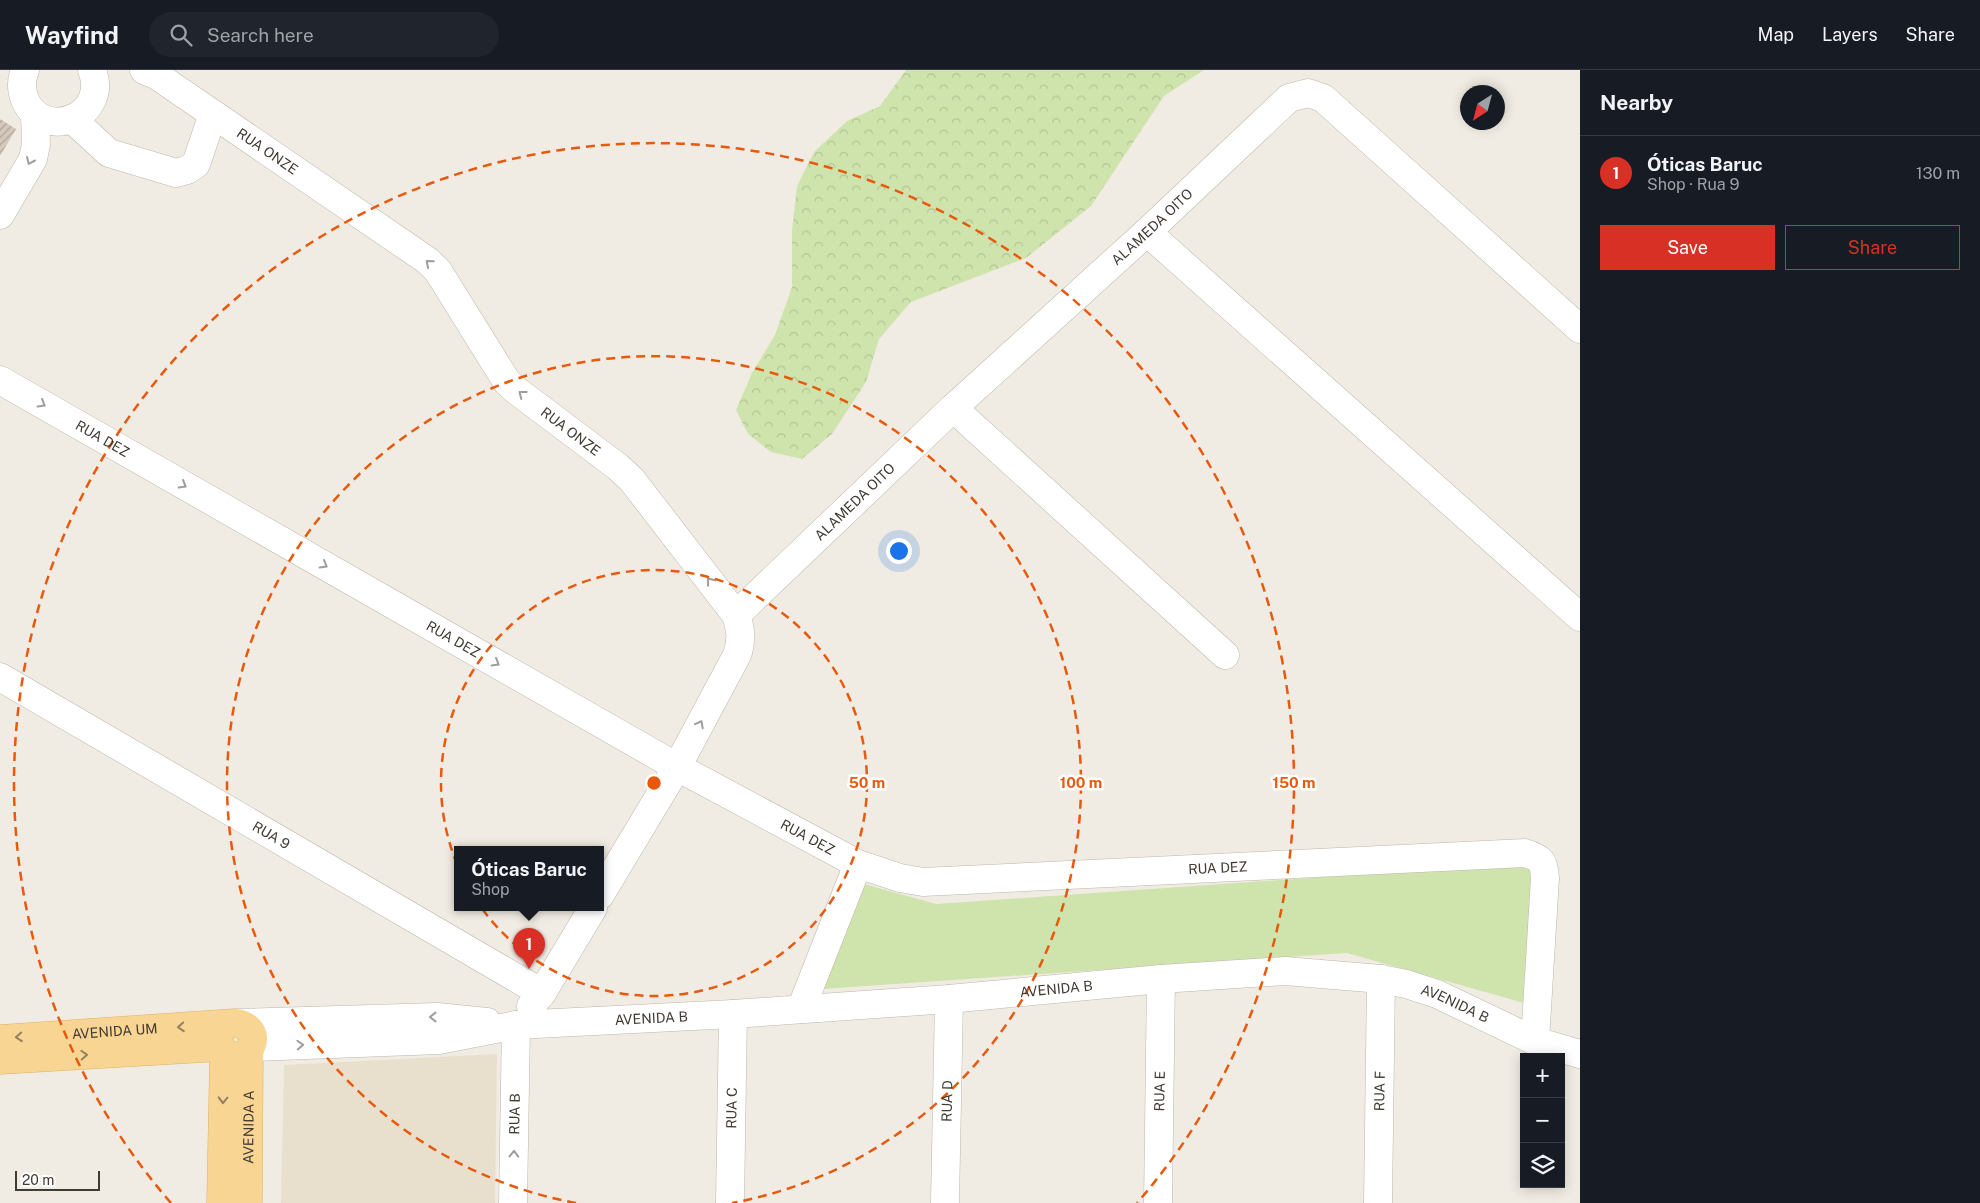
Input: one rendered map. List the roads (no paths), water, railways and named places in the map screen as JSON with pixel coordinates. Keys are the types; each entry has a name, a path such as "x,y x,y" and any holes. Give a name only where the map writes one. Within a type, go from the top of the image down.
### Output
{"main road":[{"name":"AVENIDA UM","path":"0,1039 236,1041"},
{"name":"AVENIDA UM","path":"0,1060 236,1041"},
{"name":"AVENIDA A","path":"222,1203 236,1041"},
{"name":"AVENIDA A","path":"236,1041 248,1203"}],"street":[{"path":"9,70 47,120 60,122 72,120 83,113 91,103 96,91 92,70"},
{"name":"RUA ONZE","path":"144,70 156,75 428,261 438,271 507,382 618,467 632,480 736,615 741,629 741,642 737,655 677,767 604,888"},
{"path":"0,216 33,160 36,144 28,93"},
{"name":"ALAMEDA OITO","path":"736,615 954,408 1148,232 1289,98 1308,93 1323,98 1580,329"},
{"path":"72,120 109,154 176,173 187,170 196,164 213,114"},
{"path":"1148,232 1580,617"},
{"name":"RUA DEZ","path":"0,380 677,767 858,864 900,878 923,882 1525,852 1536,856 1544,864 1545,878 1536,1041"},
{"path":"954,408 1224,655"},
{"name":"RUA 9","path":"0,677 542,993"},
{"path":"801,1009 858,864"},
{"path":"516,1025 542,993 591,911"},
{"name":"AVENIDA B","path":"236,1041 439,1040 516,1025 734,1014 949,999 1160,979 1285,970 1381,979 1437,994 1536,1041 1580,1054"},
{"name":"RUA E","path":"1158,1203 1160,979"},
{"name":"RUA F","path":"1378,1203 1381,979"},
{"name":"RUA D","path":"945,1203 949,999"},
{"name":"RUA C","path":"730,1203 734,1014"},
{"name":"RUA B","path":"513,1203 516,1025"}],"place":[{"name":"Óticas Baruc","path":"529,969"}]}
